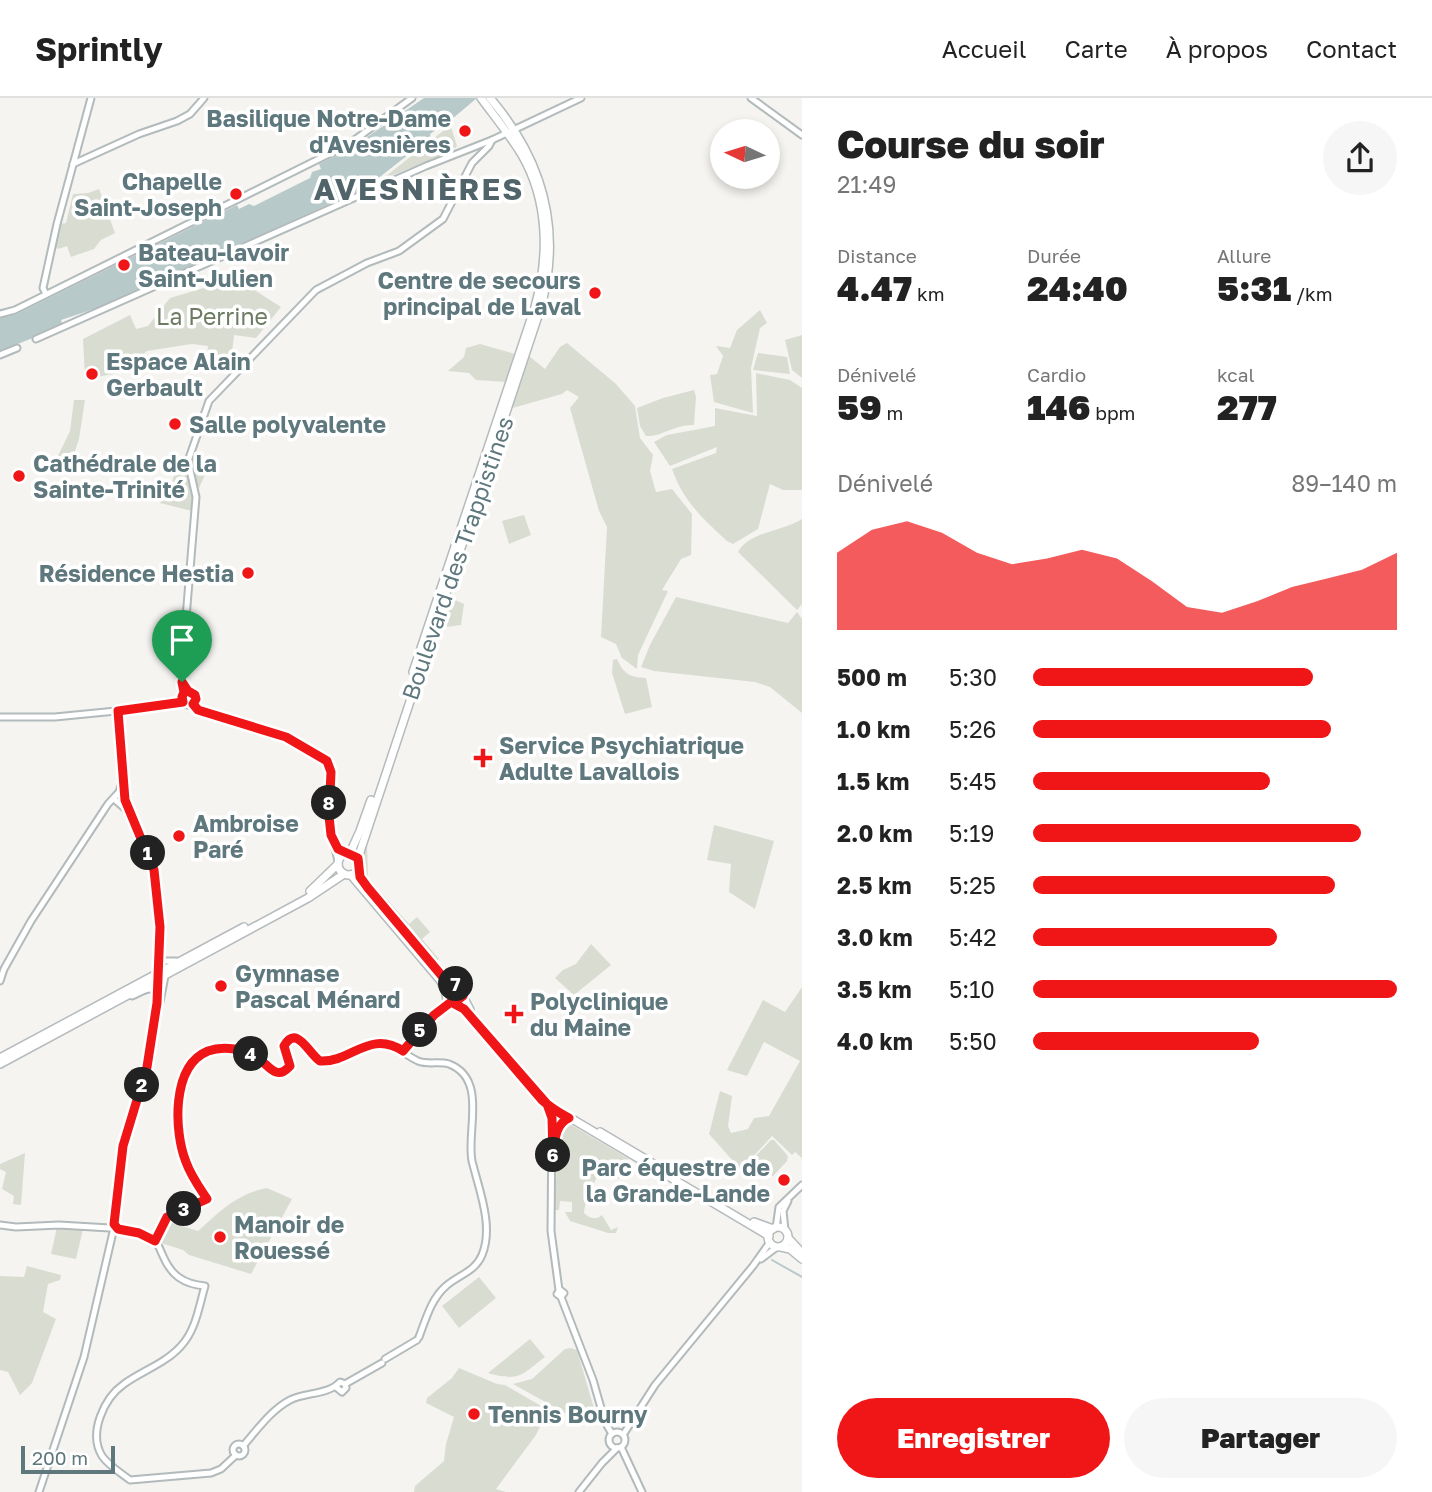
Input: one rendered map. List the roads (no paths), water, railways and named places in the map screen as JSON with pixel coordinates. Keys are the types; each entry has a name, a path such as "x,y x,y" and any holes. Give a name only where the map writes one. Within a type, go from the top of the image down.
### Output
{"main road":[{"path":"485,99 529,155 547,210 548,257"},
{"name":"Boulevard des Trappistines","path":"347,853 365,818 535,307 548,257"},
{"name":"Boulevard des Trappistines","path":"358,858 540,310 548,257"},
{"path":"0,1064 122,999 190,957 308,892 347,853 358,858 358,870 368,888 442,976 452,984 461,986 465,1003 551,1102 758,1224 772,1234 779,1247"},
{"path":"337,863 440,980 449,998 464,1009 547,1104 772,1234 785,1230 788,1238 802,1253"},
{"path":"0,1058 358,870"},
{"path":"449,998 452,984"},
{"path":"449,998 463,996"},
{"path":"779,1247 785,1244 788,1238"},
{"path":"779,1247 790,1249 802,1259"}],"street":[{"path":"46,294 43,288 49,260 91,98"},
{"path":"73,164 190,114 204,98"},
{"path":"0,314 15,310 349,144 412,98"},
{"path":"36,339 582,98"},
{"path":"751,98 802,135"},
{"path":"193,704 195,695 186,692 182,682 196,497 188,457 209,401 316,290 368,262 400,251 446,216 472,163 492,140"},
{"path":"462,151 472,163"},
{"path":"0,355 17,348"},
{"path":"183,702 182,697 186,692"},
{"path":"0,717 55,717 183,702 186,705 193,704"},
{"path":"193,704 198,710 286,737 327,761 331,772 329,816 337,863"},
{"path":"118,711 122,797 151,860 159,907 162,975"},
{"path":"0,981 31,922 108,804 122,797"},
{"path":"333,842 347,853"},
{"path":"40,1492 84,1357 114,1228 123,1146 144,1078 160,991 160,943"},
{"path":"162,961 170,963 190,957"},
{"path":"122,999 148,989 160,991"},
{"path":"403,1051 449,998"},
{"path":"0,1225 114,1228 139,1233 155,1241 173,1274 189,1284 205,1286 197,1317 185,1342 172,1356 127,1382 112,1396 100,1419 97,1433 102,1455 131,1480 211,1473 221,1469 236,1455 234,1447 238,1444 243,1446 283,1404 301,1395 337,1387 339,1391 343,1391 345,1384 418,1339 439,1293 474,1267 485,1247 486,1229 484,1208 471,1153 471,1086 463,1073 451,1065 422,1062 391,1044 374,1043 337,1059 320,1061 311,1054 303,1041 295,1037 289,1039 284,1046 290,1066 283,1072 275,1072 253,1055 230,1049 212,1050 195,1058 181,1084 178,1124 185,1160 207,1199 167,1217 155,1241"},
{"path":"547,1104 552,1118 551,1231 560,1294 612,1434 602,1463"},
{"path":"553,1156 557,1130 562,1122 569,1118"},
{"path":"623,1435 670,1366 753,1266 772,1234 779,1207 802,1185"},
{"path":"785,1230 783,1211 792,1195"},
{"path":"753,1266 779,1247"},
{"path":"612,1434 623,1435"},
{"path":"579,1492 602,1463 625,1441 623,1435"},
{"path":"610,1442 619,1448 642,1492"}],"waterway":[{"path":"186,698 189,701 191,699"},
{"path":"772,1260 802,1277"}],"place":[{"name":"Basilique Notre-Dame d'Avesnières","path":"465,131"},
{"name":"Chapelle Saint-Joseph","path":"236,194"},
{"name":"Bateau-lavoir Saint-Julien","path":"124,265"},
{"name":"Centre de secours principal de Laval","path":"595,293"},
{"name":"Espace Alain Gerbault","path":"92,374"},
{"name":"Salle polyvalente","path":"175,424"},
{"name":"Cathédrale de la Sainte-Trinité","path":"19,476"},
{"name":"Résidence Hestia","path":"248,573"},
{"name":"Service Psychiatrique Adulte Lavallois","path":"483,758"},
{"name":"Ambroise Paré","path":"179,836"},
{"name":"Gymnase Pascal Ménard","path":"221,986"},
{"name":"Polyclinique du Maine","path":"514,1014"},
{"name":"Parc équestre de la Grande-Lande","path":"784,1180"},
{"name":"Manoir de Rouessé","path":"220,1237"},
{"name":"Tennis Bourny","path":"474,1414"}],"district":[{"name":"AVESNIÈRES","path":"419,189"}],"park label":[{"name":"La Perrine","path":"212,316"}]}
